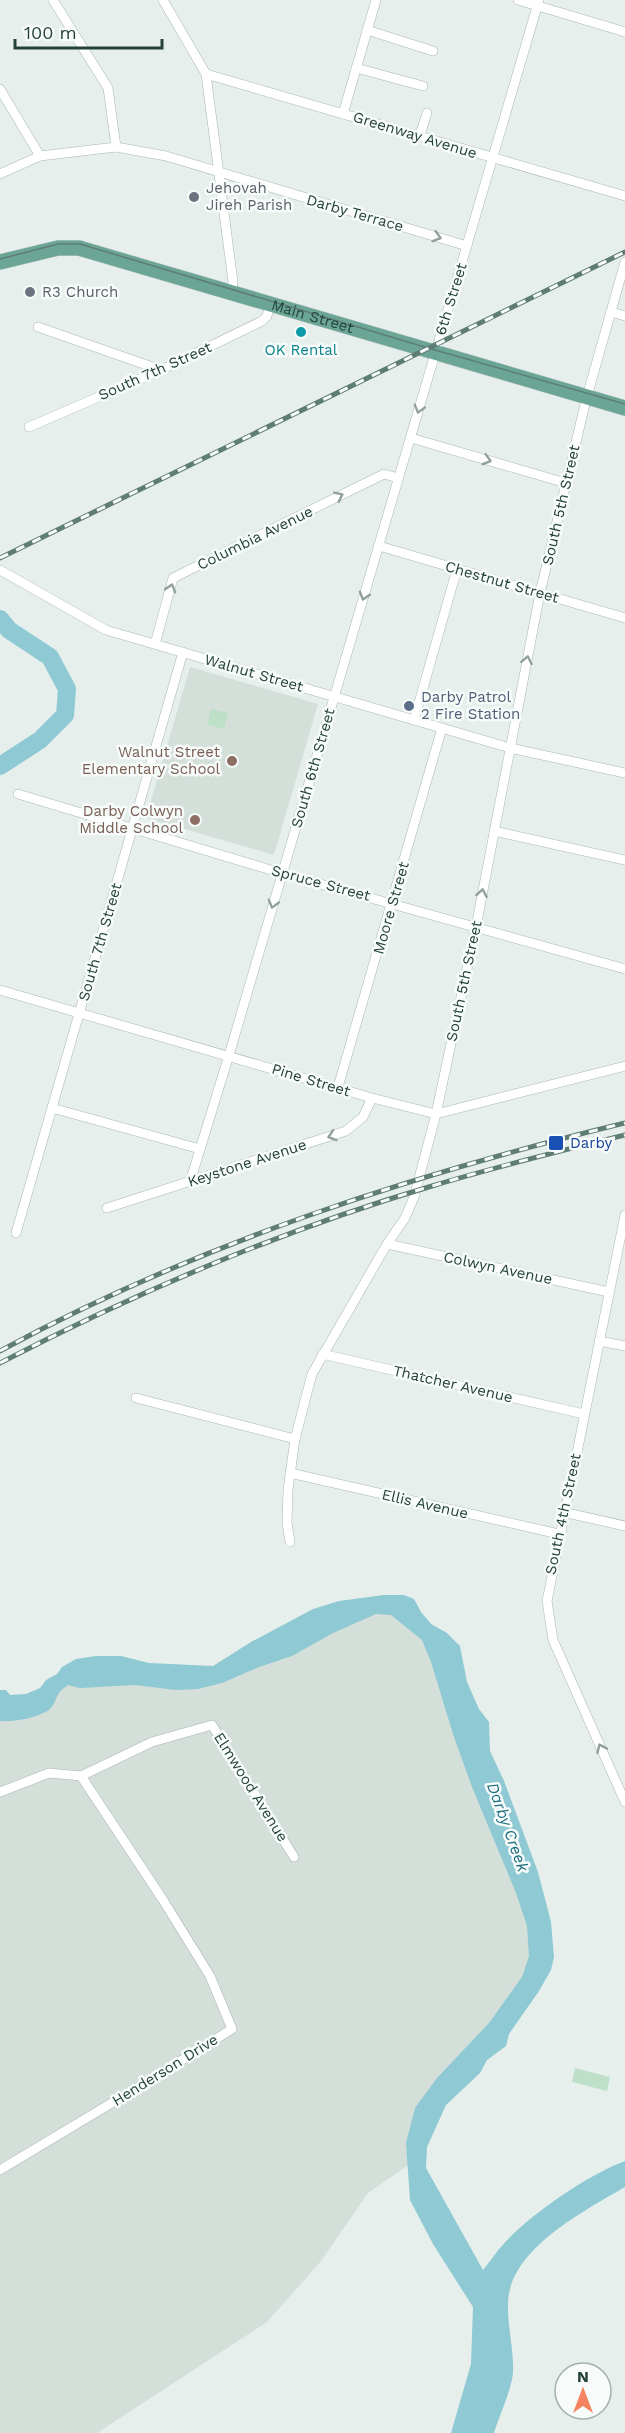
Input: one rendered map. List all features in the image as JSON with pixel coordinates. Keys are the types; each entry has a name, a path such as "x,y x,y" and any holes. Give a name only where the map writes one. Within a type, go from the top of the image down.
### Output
{"main road":[{"name":"Main Street","path":"0,262 58,248 79,248 625,408"}],"street":[{"path":"53,0 108,88 116,147"},
{"path":"163,0 206,74 233,282 231,292"},
{"path":"343,114 376,0"},
{"path":"518,0 538,3 625,32"},
{"name":"6th Street","path":"435,353 538,3"},
{"path":"367,30 433,51"},
{"path":"356,68 423,86"},
{"name":"Greenway Avenue","path":"206,74 625,196"},
{"path":"0,89 40,156"},
{"path":"420,135 427,113"},
{"name":"Darby Terrace","path":"0,174 40,156 116,147 166,156 467,246"},
{"name":"South 5th Street","path":"290,1542 286,1509 290,1473 295,1439 312,1374 387,1244 405,1218 414,1197 436,1114 476,927 540,594 587,397 625,262"},
{"name":"South 7th Street","path":"29,427 161,370 262,321 267,316 270,304"},
{"path":"611,312 625,316"},
{"path":"38,327 161,370"},
{"name":"South 6th Street","path":"190,1182 230,1055 281,873 435,353"},
{"path":"411,438 566,483"},
{"name":"Columbia Avenue","path":"155,644 173,578 384,474 398,478"},
{"name":"Chestnut Street","path":"379,546 625,618"},
{"path":"414,720 457,569"},
{"name":"Walnut Street","path":"0,570 106,630 510,748 625,773"},
{"name":"South 7th Street","path":"16,1233 183,652"},
{"name":"Moore Street","path":"338,1087 442,728"},
{"name":"Spruce Street","path":"18,794 281,873 392,902 625,969"},
{"path":"494,831 625,860"},
{"name":"Pine Street","path":"0,990 372,1098 436,1114 625,1066"},
{"name":"Keystone Avenue","path":"106,1208 346,1131 363,1117 372,1098"},
{"path":"52,1108 200,1149"},
{"name":"South 4th Street","path":"625,1215 623,1235 609,1292 548,1590 550,1629 625,1802"},
{"name":"Colwyn Avenue","path":"387,1244 609,1292"},
{"path":"599,1341 625,1346"},
{"name":"Thatcher Avenue","path":"322,1354 584,1414"},
{"path":"136,1398 295,1439"},
{"name":"Ellis Avenue","path":"290,1473 559,1534"},
{"path":"563,1512 625,1526"},
{"name":"Elmwood Avenue","path":"81,1776 152,1742 212,1725 294,1857"},
{"path":"0,1792 49,1773 81,1776"},
{"name":"Henderson Drive","path":"0,2170 232,2029 210,1976 81,1776"}],"shaded area":[{"name":"Walnut Street Elementary School","path":"190,667 318,704 274,855 146,818"},
{"path":"381,1610 413,1610 539,1933 527,1982 426,2105 416,2160 368,2193 321,2261 267,2322 97,2433 0,2433 0,1708 86,1669 216,1672"}],"green space":[{"path":"211,709 228,713 224,729 207,725"},
{"path":"575,2068 610,2077 607,2091 572,2082"}],"water":[{"path":"384,1595 404,1595 414,1599 431,1624 447,1633 460,1646 467,1682 479,1709 489,1722 490,1751 504,1781 538,1872 551,1922 554,1957 551,1970 509,2034 506,2046 487,2060 480,2073 446,2105 427,2147 426,2168 483,2270 500,2248 525,2223 558,2198 593,2176 625,2161 625,2187 570,2220 552,2234 521,2265 512,2283 508,2311 513,2372 494,2433 451,2433 471,2364 473,2307 433,2244 410,2200 406,2143 415,2108 437,2078 489,2023 522,1977 529,1956 527,1926 516,1893 472,1787 422,1640 391,1615 376,1614 333,1633 292,1656 222,1683 198,1689 176,1690 135,1685 80,1688 68,1685 60,1691 51,1708 46,1711 27,1719 0,1721 0,1690 6,1690 10,1695 26,1694 40,1688 62,1667 76,1659 121,1656 149,1663 213,1666 251,1642 313,1609 339,1601"}],"waterway":[{"name":"Darby Creek","path":"0,619 9,630 50,657 67,689 65,715 40,740 0,766"}],"tram line":[{"path":"0,259 58,244 80,244 625,404"}],"railway":[{"path":"0,558 625,252"},
{"path":"0,1351 150,1278 305,1217 464,1166 625,1123"},
{"path":"0,1363 158,1287 321,1222 456,1179 625,1135"}],"place":[{"name":"Jehovah Jireh Parish","path":"194,197"},
{"name":"R3 Church","path":"30,292"},
{"name":"OK Rental","path":"301,332"},
{"name":"Darby Patrol 2 Fire Station","path":"409,706"},
{"name":"Walnut Street Elementary School","path":"232,761"},
{"name":"Darby Colwyn Middle School","path":"195,820"},
{"name":"Darby","path":"556,1143"}]}
